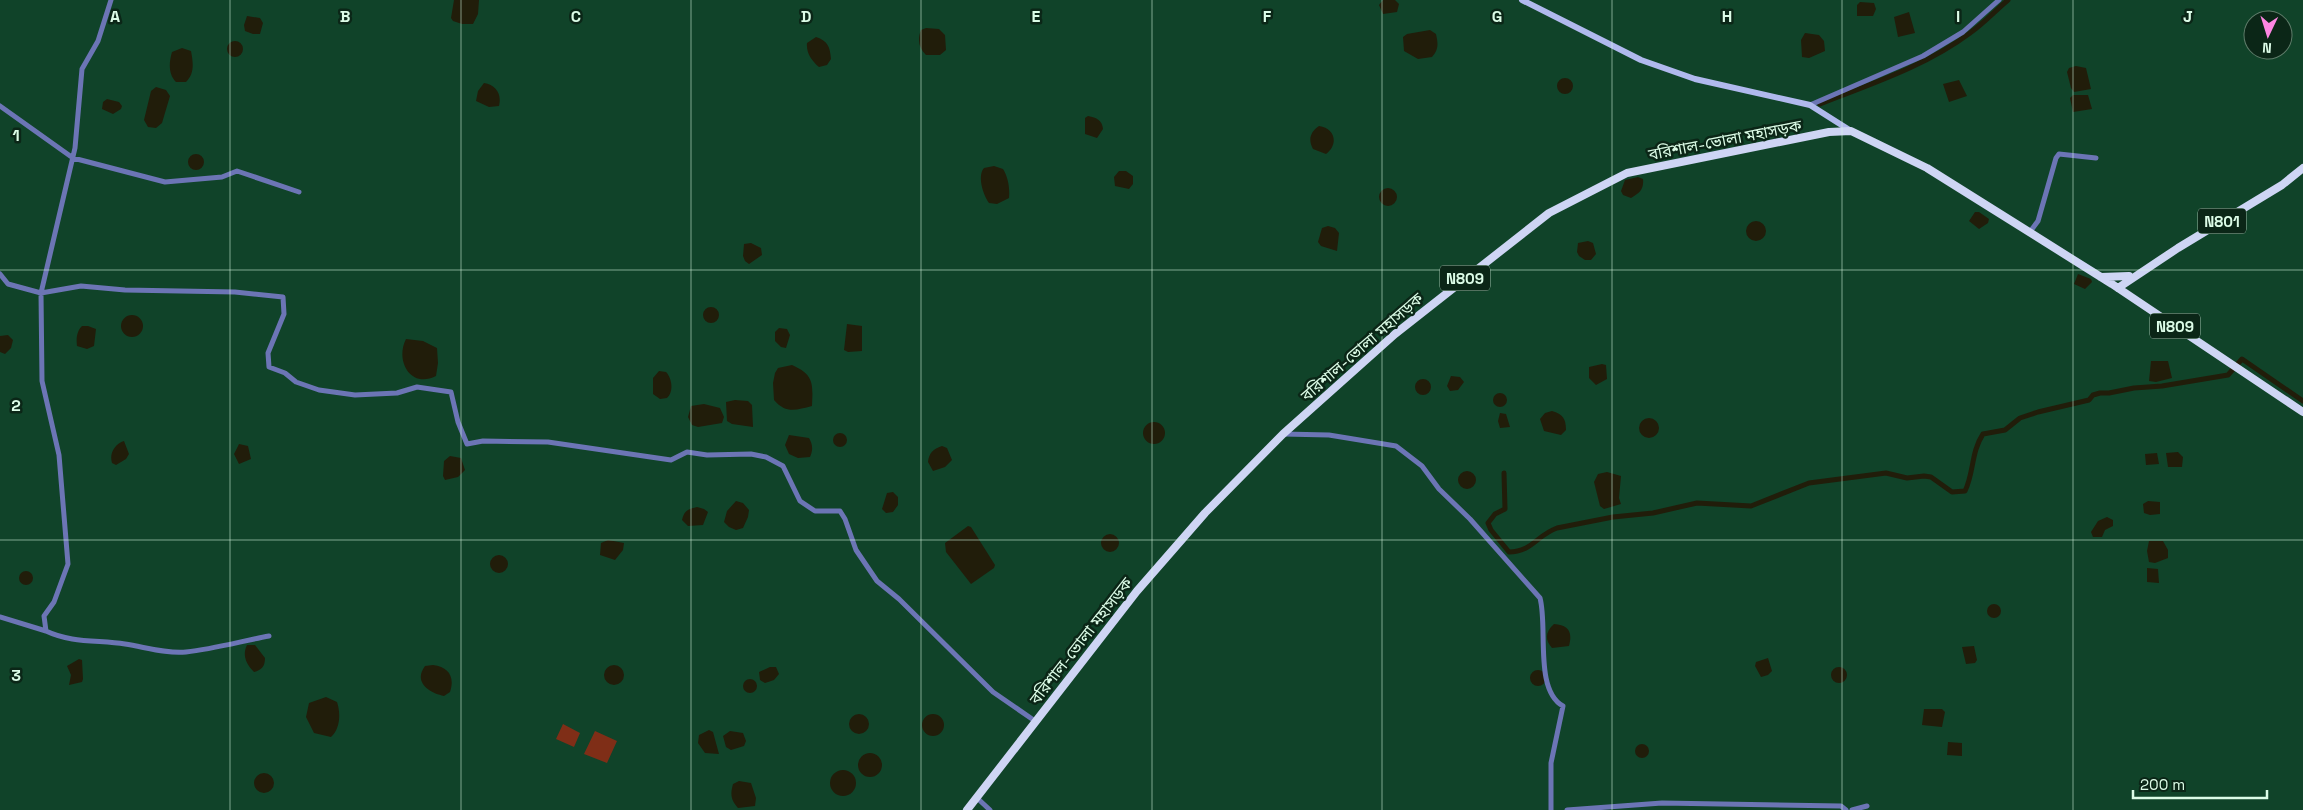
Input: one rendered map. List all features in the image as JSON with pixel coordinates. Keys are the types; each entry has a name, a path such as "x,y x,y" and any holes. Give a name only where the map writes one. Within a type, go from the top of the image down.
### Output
{"highway":[{"name":"বরিশাল-ভোলা মহাসড়ক","path":"967,810 1143,584 1204,513 1283,434 1395,334 1549,213 1627,173 1829,132 1851,131 1927,168 2115,286 2303,412"},
{"name":"N801","path":"2115,286 2282,185 2303,168"},
{"name":"N801","path":"2099,277 2131,277"},
{"path":"2130,296 2131,277"}],"main road":[{"path":"1522,0 1641,60 1695,79 1810,105 1851,131"}],"street":[{"path":"46,631 44,616 54,602 68,564 59,455 42,381 41,293 72,158 82,69 98,41 111,0"},
{"path":"1810,105 1923,56 1963,32 1999,0"},
{"path":"0,106 72,158 165,182 222,177 237,171 299,192"},
{"path":"2029,233 2038,221 2056,158 2059,154 2096,158"},
{"path":"0,274 8,284 41,293 81,286 125,290 236,292 283,297 284,314 268,354 268,367 285,373 296,382 319,390 355,394 397,394 417,387 451,392 458,422 467,444 483,441 548,442 671,460 687,452 707,455 751,454 766,457 783,466 800,501 815,511 840,512 845,519 856,550 877,580 899,599 993,692 1035,721"},
{"path":"1283,434 1329,435 1396,446 1422,466 1439,489 1470,519 1540,598 1543,610 1542,649 1550,692 1555,702 1563,706 1551,763 1551,810"},
{"path":"0,617 57,636 124,644 167,652 186,652 270,636"},
{"path":"976,797 990,810"},
{"path":"1567,810 1633,808 1662,803 1841,806 1846,810"},
{"path":"1852,810 1867,806"}],"shaded area":[{"path":"454,0 479,0 478,14 473,24 462,24 453,21 451,18"},
{"path":"1383,0 1395,0 1399,4 1397,12 1383,14 1379,5"},
{"path":"1860,2 1874,3 1876,9 1873,16 1857,16 1857,5"},
{"path":"1909,12 1915,33 1898,37 1894,17"},
{"path":"247,16 260,18 263,23 260,34 245,31 244,25"},
{"path":"926,28 939,29 945,35 946,50 940,55 926,55 922,50 919,44 920,34 921,30"},
{"path":"1430,30 1436,34 1437,43 1437,49 1432,57 1418,59 1404,51 1403,37 1407,34"},
{"path":"1805,33 1819,35 1824,41 1825,51 1809,58 1802,57 1801,40"},
{"path":"816,37 828,45 831,59 827,65 819,67 807,50 807,43"},
{"path":"232,41 238,41 243,46 241,55 232,57 227,52 227,46"},
{"path":"182,48 191,51 192,71 186,82 176,82 170,72 170,60 172,52"},
{"path":"2076,66 2086,68 2091,89 2074,92 2071,88 2067,72 2069,68"},
{"path":"1565,78 1573,86 1565,94 1557,86"},
{"path":"1959,80 1967,96 1949,102 1943,84"},
{"path":"484,83 495,88 499,94 499,106 489,107 476,101 478,91"},
{"path":"156,87 166,90 170,96 162,123 156,128 148,127 144,120 151,91"},
{"path":"2073,95 2088,95 2092,109 2073,112 2070,98"},
{"path":"107,99 119,102 122,106 121,109 113,114 102,109 103,102"},
{"path":"1088,116 1102,123 1103,129 1097,138 1085,134 1085,118"},
{"path":"1319,126 1332,133 1334,141 1333,146 1326,154 1313,149 1311,142 1312,134"},
{"path":"193,154 199,154 204,159 202,168 193,170 188,165 188,159"},
{"path":"994,166 1003,169 1009,190 1009,198 997,204 989,203 983,191 981,180 984,168"},
{"path":"1119,171 1126,171 1133,176 1133,184 1129,189 1115,186 1114,177"},
{"path":"1638,177 1643,179 1641,190 1631,198 1623,195 1621,191 1625,180"},
{"path":"1388,188 1394,191 1397,197 1394,203 1388,206 1382,203 1379,197 1382,191"},
{"path":"1975,212 1979,212 1989,219 1988,223 1979,229 1969,221"},
{"path":"1752,221 1760,221 1766,227 1766,235 1760,241 1752,241 1746,235 1746,227"},
{"path":"1328,226 1335,228 1339,233 1337,251 1321,246 1318,242 1322,228"},
{"path":"1588,241 1593,243 1596,254 1591,260 1585,260 1577,252 1578,243"},
{"path":"751,243 761,248 762,255 749,264 743,256 744,244"},
{"path":"2078,274 2091,279 2092,282 2085,289 2074,284"},
{"path":"711,307 717,309 719,315 717,321 711,323 705,321 703,315 705,309"},
{"path":"132,315 140,318 143,326 140,334 132,337 124,334 121,326 124,318"},
{"path":"847,324 862,326 862,351 848,352 844,350"},
{"path":"82,326 96,329 94,346 87,349 77,346 77,335"},
{"path":"779,328 787,329 790,335 786,348 781,347 775,341 775,332"},
{"path":"8,335 13,340 11,348 5,354 0,352 0,336"},
{"path":"406,339 423,341 437,348 438,363 436,376 419,379 412,376 407,370 402,355"},
{"path":"2151,361 2168,361 2172,378 2156,382 2149,381"},
{"path":"792,365 805,372 811,381 812,406 791,410 774,400 773,383 775,373 778,368"},
{"path":"1606,365 1607,379 1596,385 1589,378 1589,367"},
{"path":"659,371 666,372 671,381 671,392 667,398 660,399 653,394 653,378"},
{"path":"1451,376 1460,377 1464,382 1458,390 1450,391 1447,386"},
{"path":"1423,379 1429,381 1431,387 1429,393 1423,395 1417,393 1415,387 1417,381"},
{"path":"1497,393 1503,393 1507,400 1503,407 1497,407 1493,403 1493,397"},
{"path":"735,400 748,401 752,405 753,427 732,424 727,421 726,402"},
{"path":"704,404 720,408 724,417 722,423 698,427 692,425 688,417 691,406"},
{"path":"1552,411 1561,415 1564,420 1566,430 1561,435 1544,431 1540,419 1545,413"},
{"path":"1500,413 1506,414 1510,427 1500,428 1498,421"},
{"path":"1649,418 1656,421 1659,428 1656,435 1649,438 1642,435 1639,428 1642,421"},
{"path":"1154,422 1162,425 1165,433 1162,441 1154,444 1146,441 1143,433 1146,425"},
{"path":"837,433 843,433 847,440 843,447 837,447 833,443 833,437"},
{"path":"789,435 809,438 812,448 810,457 798,458 789,454 785,445"},
{"path":"124,441 129,454 126,459 116,465 112,463 112,452 115,447"},
{"path":"239,444 248,446 251,459 239,464 234,454"},
{"path":"942,446 947,448 952,460 945,467 933,471 928,462 929,456 934,450"},
{"path":"2178,452 2183,457 2182,467 2168,467 2166,453"},
{"path":"2157,453 2159,464 2146,465 2145,454"},
{"path":"450,456 461,458 465,470 458,477 445,480 443,476 444,461"},
{"path":"1463,471 1471,471 1476,476 1474,487 1463,489 1458,484 1458,476"},
{"path":"1607,472 1621,476 1619,498 1621,504 1604,509 1600,506 1594,482 1598,474"},
{"path":"893,492 898,497 898,505 893,512 886,513 882,509 887,493"},
{"path":"736,501 743,503 749,510 743,528 736,530 724,522 727,511"},
{"path":"2148,501 2160,502 2160,514 2150,515 2144,513 2143,504"},
{"path":"697,507 708,512 703,525 688,526 682,520 684,514"},
{"path":"2107,517 2113,520 2113,526 2105,530 2102,537 2093,537 2091,532 2098,521"},
{"path":"968,526 971,527 995,565 994,568 971,584 946,552 945,543"},
{"path":"1110,534 1116,537 1119,543 1116,549 1110,552 1104,549 1101,543 1104,537"},
{"path":"608,540 624,543 623,550 615,560 600,555 601,543"},
{"path":"2149,541 2163,541 2168,550 2168,558 2155,563 2149,562 2147,551"},
{"path":"495,555 503,555 508,560 506,571 495,573 490,568 490,560"},
{"path":"2147,568 2158,569 2159,583 2147,582"},
{"path":"23,571 29,571 33,578 29,585 23,585 19,581 19,575"},
{"path":"1991,604 1997,604 2001,611 1997,618 1991,618 1987,614 1987,608"},
{"path":"1554,624 1566,627 1570,633 1569,646 1552,648 1549,645 1547,635 1549,629"},
{"path":"247,645 255,645 265,658 261,669 254,672 246,659"},
{"path":"1974,646 1977,660 1975,663 1966,664 1962,647"},
{"path":"1768,658 1772,671 1768,675 1761,677 1755,666 1756,662"},
{"path":"79,659 82,660 82,682 69,685 71,675 67,666"},
{"path":"433,665 447,670 451,677 450,692 444,696 428,689 422,682 421,677 425,666"},
{"path":"614,665 621,668 624,675 621,682 614,685 607,682 604,675 607,668"},
{"path":"770,667 776,667 779,674 774,680 765,683 760,680 759,672"},
{"path":"1839,667 1847,675 1839,683 1831,675"},
{"path":"1538,670 1544,672 1546,678 1544,684 1538,686 1532,684 1530,678 1532,672"},
{"path":"747,679 753,679 757,686 753,693 747,693 743,689 743,683"},
{"path":"326,697 337,702 339,711 338,726 331,737 314,733 306,717 309,703"},
{"path":"1924,709 1942,709 1945,712 1942,727 1922,725"},
{"path":"859,714 866,717 869,724 866,731 859,734 852,731 849,724 852,717"},
{"path":"933,714 941,717 944,725 941,733 933,736 925,733 922,725 925,717"},
{"path":"563,724 580,733 574,747 556,739"},
{"path":"709,730 713,732 719,754 705,753 698,743 699,735"},
{"path":"595,731 617,741 607,763 584,754"},
{"path":"730,731 743,733 746,741 744,746 731,750 726,747 723,736"},
{"path":"1948,742 1962,743 1962,756 1947,755"},
{"path":"1639,744 1645,744 1649,751 1645,758 1639,758 1635,754 1635,748"},
{"path":"870,753 879,756 882,765 879,774 870,777 861,774 858,765 861,756"},
{"path":"843,770 852,774 856,783 852,792 843,796 834,792 830,783 834,774"},
{"path":"264,773 271,776 274,783 271,790 264,793 257,790 254,783 257,776"},
{"path":"739,781 751,783 756,798 755,806 738,808 734,802 731,794 732,788 733,784"}],"waterway":[{"path":"1820,104 1917,65 1953,45 1975,29 2008,0"},
{"path":"1504,473 1505,509 1495,514 1488,523 1491,530 1509,552 1523,549 1557,528 1613,517 1653,513 1697,503 1751,506 1809,483 1886,473 1907,478 1931,477 1952,492 1965,491 1976,448 1983,434 2005,430 2020,418 2089,400 2093,395 2100,393 2162,386 2228,375 2242,359 2303,401"}]}
